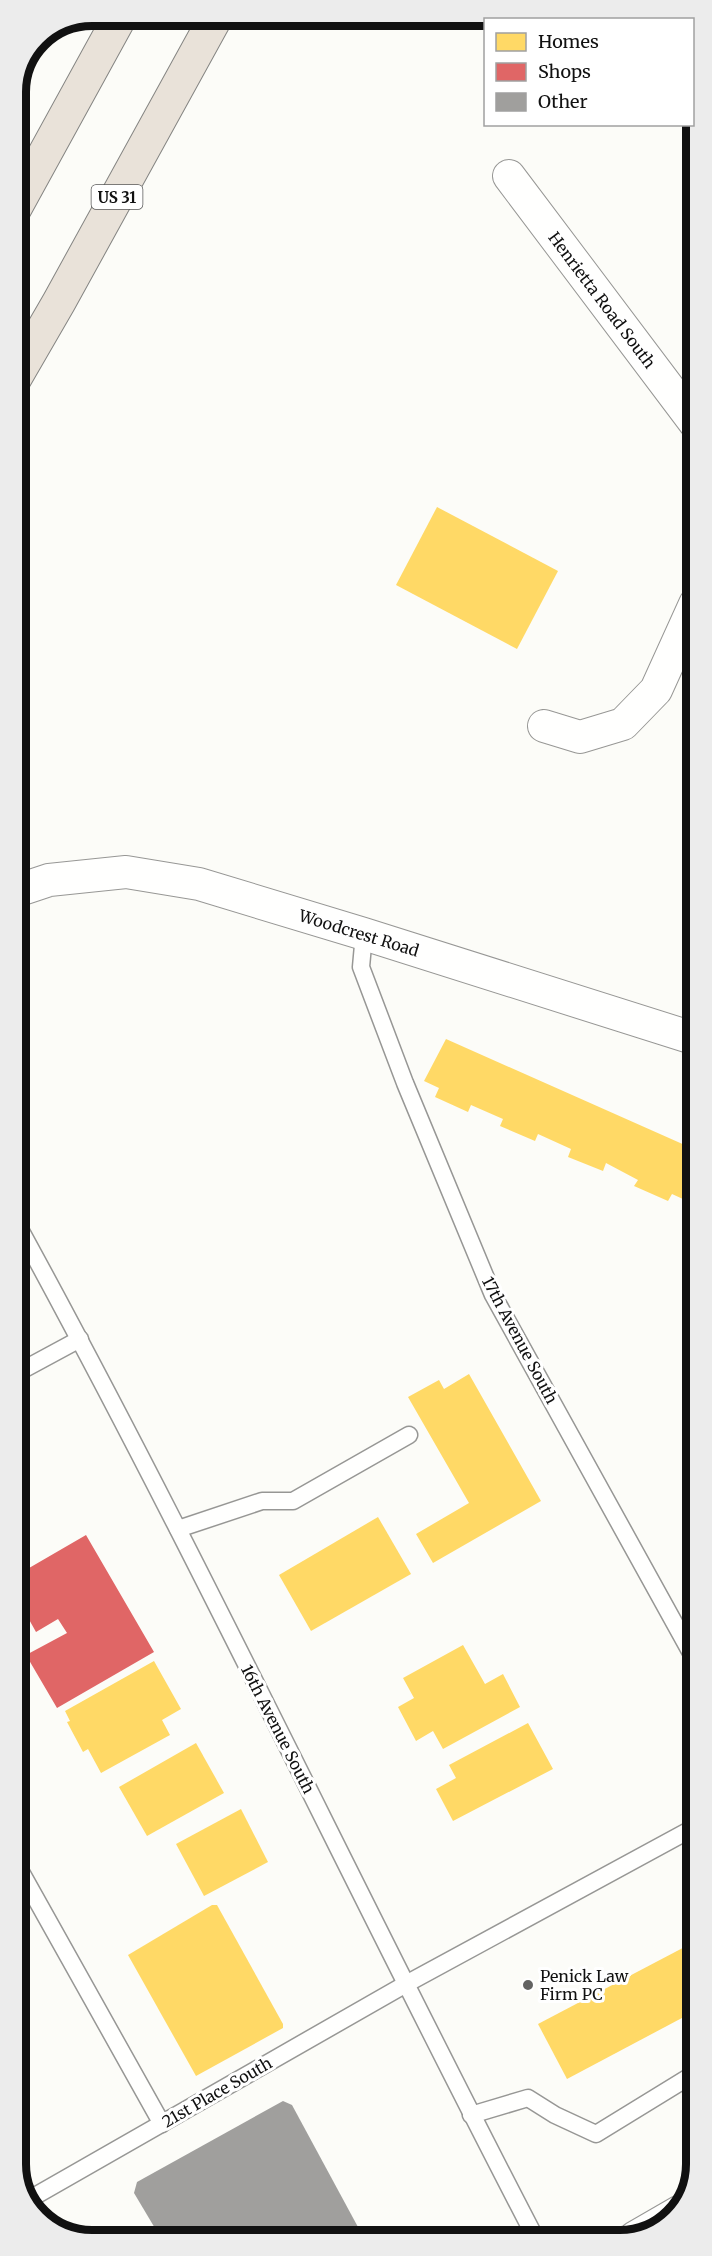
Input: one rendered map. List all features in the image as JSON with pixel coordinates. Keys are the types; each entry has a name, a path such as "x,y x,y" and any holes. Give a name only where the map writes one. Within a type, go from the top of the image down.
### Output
{"highway":[{"path":"26,188 115,26"},
{"name":"US 31","path":"26,359 211,26"}],"street":[{"name":"Henrietta Road South","path":"509,176 686,411"},
{"path":"544,726 580,737 623,724 656,690 686,624"},
{"name":"Woodcrest Road","path":"26,888 49,880 126,872 199,884 686,1036"}],"lane":[{"name":"17th Avenue South","path":"364,934 361,967 405,1083 493,1295 686,1644"},
{"name":"16th Avenue South","path":"26,1240 178,1529 471,2115 531,2230"},
{"path":"26,1368 80,1339"},
{"path":"178,1529 262,1501 293,1501 409,1435"},
{"name":"21st Place South","path":"34,2197 406,1984 686,1832"},
{"path":"26,1881 162,2124"},
{"path":"471,2115 528,2098 555,2115 597,2134 686,2080"}],"building: Homes":[{"path":"437,507 558,571 517,649 396,585"},
{"path":"446,1039 686,1146 686,1200 672,1194 668,1201 634,1186 638,1180 606,1163 603,1171 568,1157 571,1149 538,1134 535,1141 500,1126 503,1119 471,1105 468,1112 435,1097 439,1088 424,1081"},
{"path":"469,1374 541,1501 433,1563 416,1534 469,1503 408,1397 439,1380 444,1389"},
{"path":"378,1517 411,1574 311,1631 279,1575"},
{"path":"463,1645 485,1684 503,1674 520,1707 443,1749 433,1731 416,1741 398,1707 414,1698 403,1678"},
{"path":"154,1661 181,1709 162,1720 170,1735 101,1773 88,1749 83,1752 67,1722 70,1721 65,1711"},
{"path":"528,1723 553,1769 453,1821 436,1789 456,1778 449,1765"},
{"path":"196,1743 224,1793 147,1836 119,1787"},
{"path":"241,1809 268,1862 204,1896 176,1844"},
{"path":"212,1905 217,1905 283,2024 283,2028 196,2076 128,1955"},
{"path":"686,1946 686,2016 567,2079 538,2024"}],"building: Shops":[{"path":"86,1535 154,1652 57,1708 26,1655 67,1633 58,1619 36,1632 26,1614 26,1570"}],"building: Other":[{"path":"283,2101 292,2105 360,2230 156,2230 134,2193 137,2182"}],"place":[{"name":"Penick Law Firm PC","path":"528,1985"}]}
